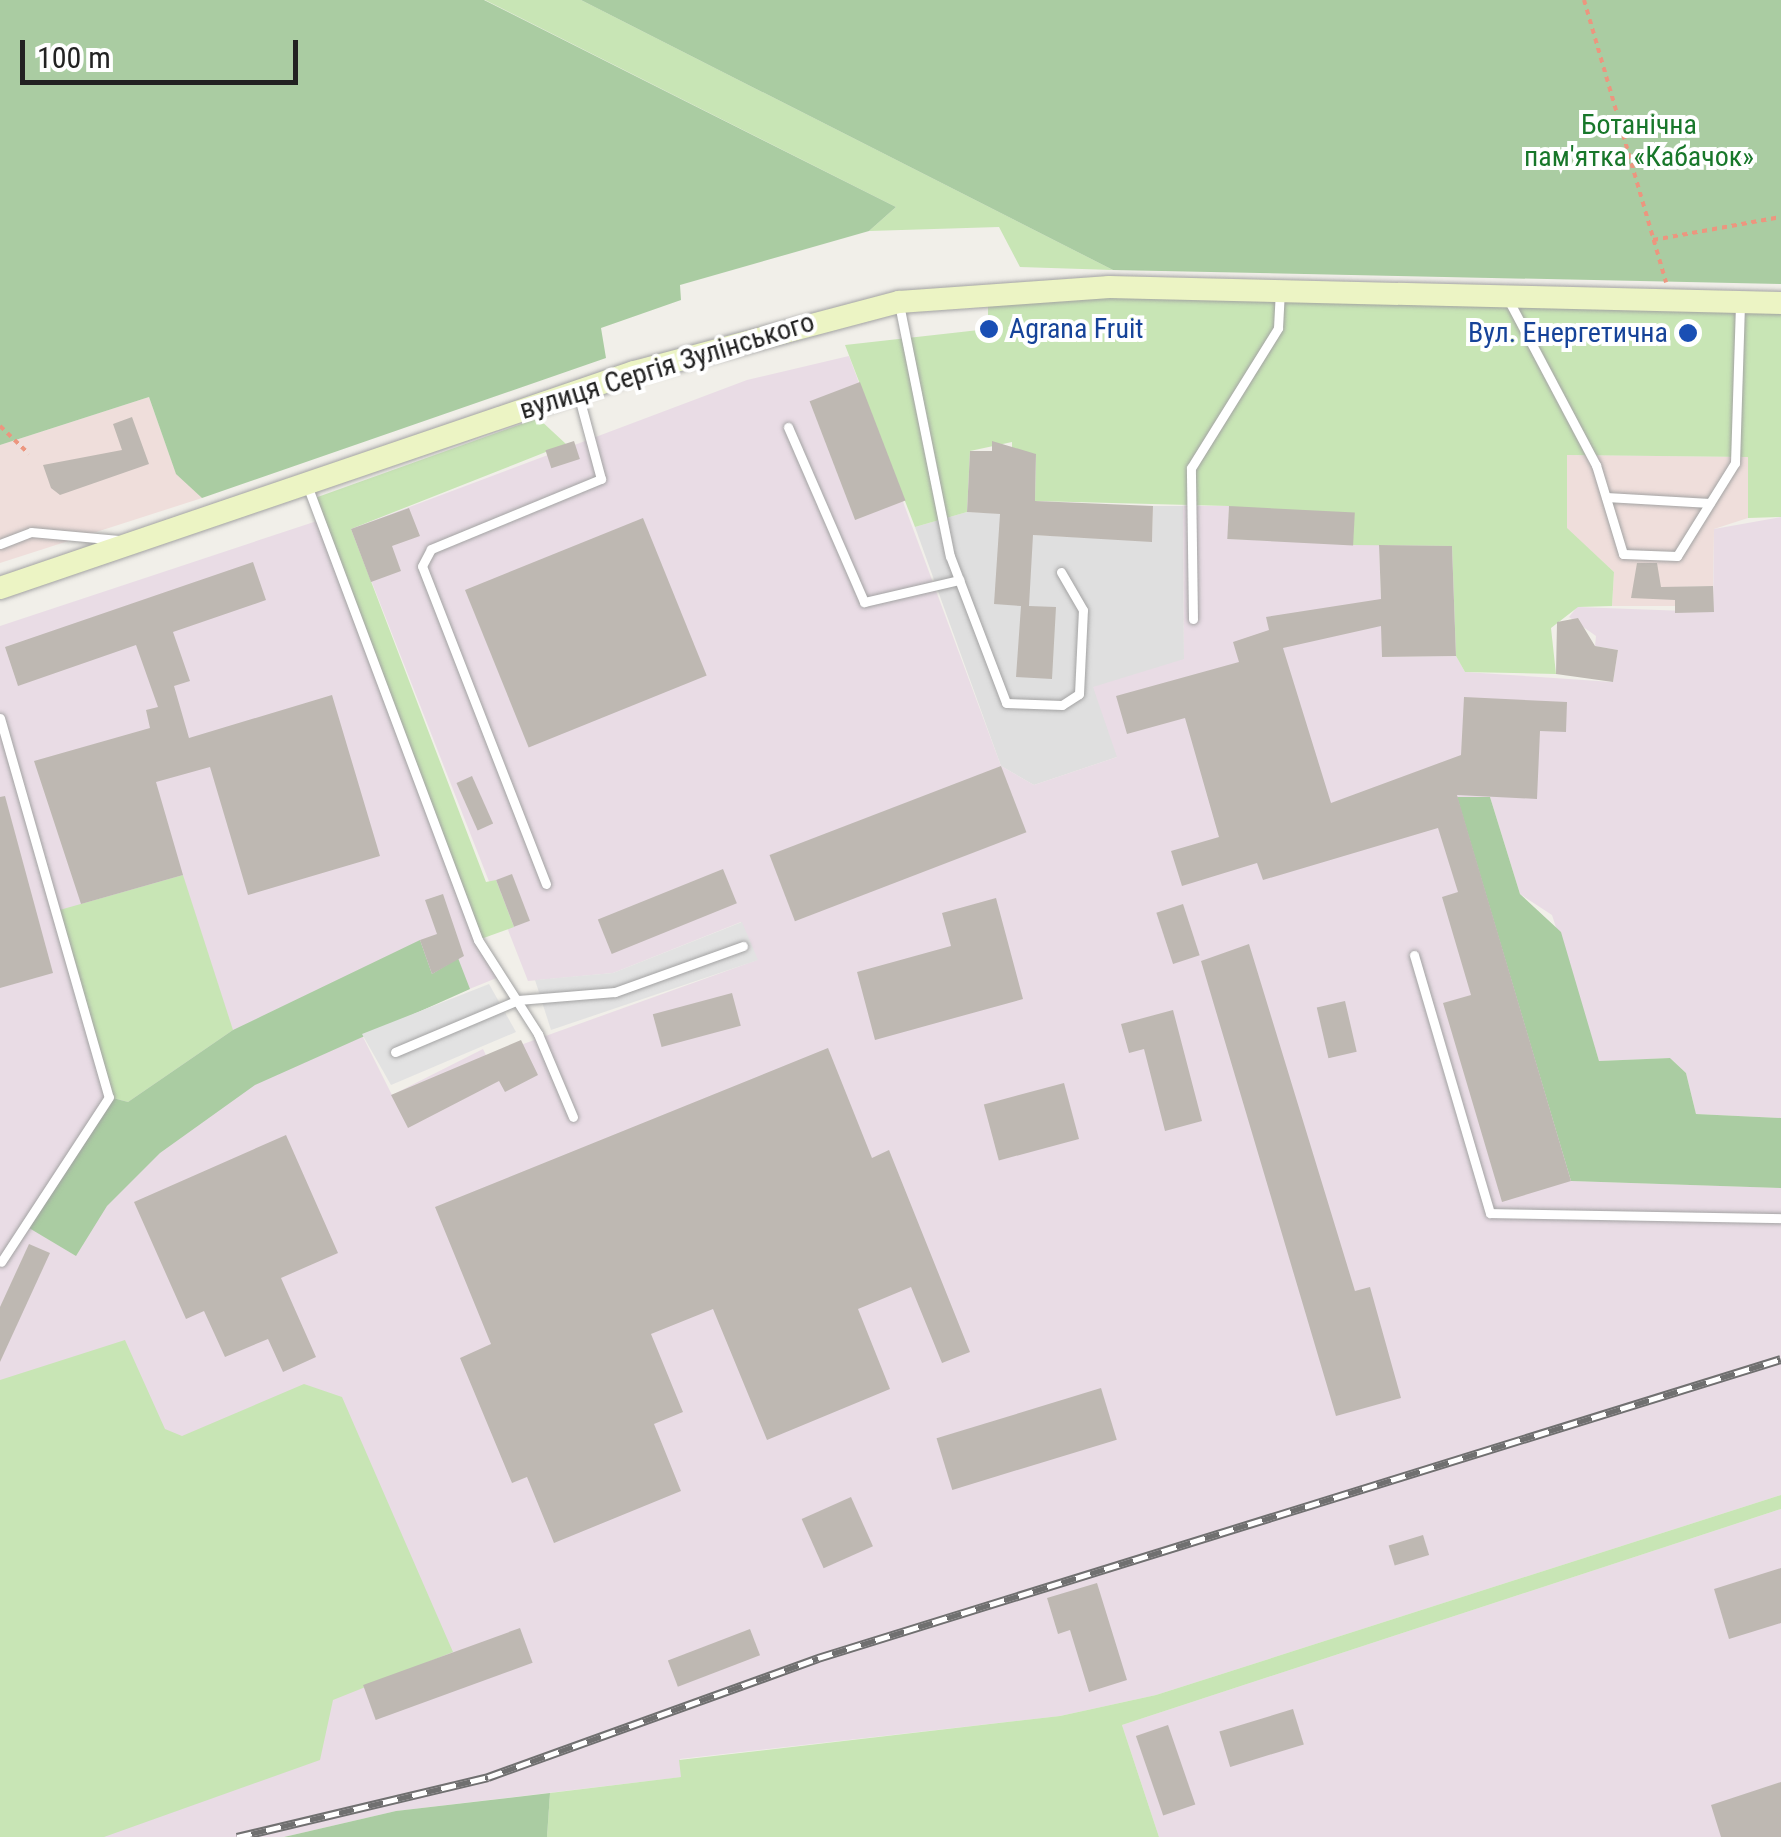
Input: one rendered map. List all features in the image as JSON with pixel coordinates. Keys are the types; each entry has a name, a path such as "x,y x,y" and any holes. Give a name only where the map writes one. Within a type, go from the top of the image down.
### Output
{"street":[{"name":"вулиця Сергія Зулінського","path":"0,588 761,332 899,302 988,290 1281,290 1781,303"}],"lane":[{"path":"1193,619 1191,468 1278,328 1281,290"},
{"path":"1507,296 1606,498 1624,554 1677,556 1735,463 1740,303"},
{"path":"899,302 959,580 999,694 1020,706 1062,705 1078,694 1083,610 1062,572"},
{"path":"546,884 422,566 431,549 601,479 577,392"},
{"path":"788,428 864,602 959,580"},
{"path":"306,485 478,940 518,1000 573,1117"},
{"path":"1606,498 1710,503"},
{"path":"0,544 31,532 142,542"},
{"path":"0,718 109,1097 0,1262"},
{"path":"395,1052 518,1000 615,992 742,946"},
{"path":"1414,955 1490,1213 1781,1218"}],"path":[{"path":"1584,0 1672,301"},
{"path":"1653,240 1781,217"},
{"path":"0,426 29,454"}],"shaded area":[{"path":"849,356 1001,766 1034,785 1117,757 1093,687 1184,659 1183,506 1229,506 1228,539 1379,545 1383,657 1456,656 1465,672 1613,682 1618,650 1595,646 1596,636 1569,617 1577,607 1713,612 1714,529 1781,517 1781,1118 1696,1114 1686,1073 1670,1058 1599,1061 1552,915 1520,894 1490,797 1457,797 1571,1181 1781,1188 1781,1495 1156,1695 1060,1716 680,1759 682,1777 396,1811 284,1837 0,1837 0,626 320,520 478,940 504,975 361,1033 392,1095 483,1049 487,1057 757,960 741,922 613,973 528,981 351,529 747,380"},
{"path":"149,397 176,473 202,498 0,563 0,445"},
{"path":"1567,455 1749,457 1748,518 1714,529 1713,586 1675,587 1675,606 1612,606 1614,572 1567,529"},
{"path":"1153,506 1183,506 1184,659 1117,757 1034,785 1001,766 915,527 967,512 1034,515 1034,535 1152,541"},
{"path":"742,922 758,960 551,1030 535,980 613,973"},
{"path":"489,984 516,1032 391,1085 362,1034"},
{"path":"1781,1509 1781,1782 1721,1837 1159,1837 1122,1725"}],"green space":[{"path":"0,0 484,0 896,207 869,231 680,285 681,300 601,328 606,358 202,498 176,474 149,397 0,445"},
{"path":"485,0 581,0 1113,270 1020,267 999,227 869,231 896,207"},
{"name":"Ботанічна пам'ятка «Кабачок»","path":"581,0 1781,0 1781,284 1113,270"},
{"path":"988,291 1781,303 1781,517 1748,518 1748,457 1567,455 1567,528 1614,572 1612,606 1578,607 1551,628 1556,674 1465,672 1456,656 1452,546 1353,545 1229,506 1035,501 1036,454 1012,453 1012,442 970,451 967,512 915,527 845,345 988,329"},
{"path":"538,418 566,444 351,529 486,882 496,880 514,927 478,940 312,499"},
{"path":"1457,797 1490,797 1520,894 1561,932 1599,1061 1670,1058 1686,1073 1696,1114 1781,1118 1781,1188 1571,1181"},
{"path":"183,875 233,1030 128,1102 109,1097 56,911"},
{"path":"420,940 432,974 458,958 470,989 255,1085 160,1153 107,1206 76,1256 24,1225 109,1097 128,1102 233,1030"},
{"path":"125,1340 165,1429 182,1436 304,1384 342,1397 453,1652 333,1700 320,1760 104,1837 0,1837 0,1380"},
{"path":"1781,1495 1781,1509 1122,1725 1159,1837 547,1837 550,1793 681,1777 679,1760 1060,1716 1156,1695"},
{"path":"550,1793 547,1837 284,1837 396,1811"}],"building":[{"path":"860,382 906,501 855,520 810,401"},
{"path":"132,417 149,464 60,495 51,488 43,465 122,450 113,424"},
{"path":"574,441 580,459 551,468 545,450"},
{"path":"992,441 1036,454 1035,501 1153,506 1152,542 1033,535 1029,606 1056,607 1052,679 1016,677 1021,606 994,604 1000,514 967,512 970,451 992,451"},
{"path":"1229,506 1355,513 1353,546 1227,539"},
{"path":"409,508 420,536 392,546 401,571 371,582 351,529"},
{"path":"643,518 707,676 529,748 465,590"},
{"path":"1379,545 1452,546 1456,656 1382,657 1381,626 1283,648 1331,803 1461,755 1464,697 1567,702 1566,732 1540,731 1537,799 1457,795 1571,1181 1502,1202 1443,1003 1471,995 1442,897 1458,892 1438,828 1263,880 1257,863 1182,886 1171,851 1219,837 1185,718 1127,734 1116,696 1239,662 1233,642 1269,630 1266,617 1381,599"},
{"path":"253,562 266,600 173,632 190,681 174,686 189,738 332,695 380,856 248,895 210,767 156,782 183,875 81,904 34,761 150,728 146,710 158,707 136,645 18,686 5,647"},
{"path":"1637,563 1657,563 1661,587 1713,586 1714,612 1675,613 1675,600 1631,598"},
{"path":"1578,618 1595,646 1618,650 1613,682 1556,674 1557,622"},
{"path":"1001,766 1026,832 795,921 769,855"},
{"path":"472,776 493,824 478,830 456,783"},
{"path":"5,796 53,973 0,988 0,797"},
{"path":"723,869 737,903 612,954 598,920"},
{"path":"512,874 530,921 514,927 496,880"},
{"path":"443,894 464,956 432,974 420,940 437,934 425,900"},
{"path":"996,898 1023,999 875,1040 857,972 951,946 942,913"},
{"path":"1183,904 1200,955 1173,964 1156,913"},
{"path":"1249,944 1355,1291 1370,1287 1401,1398 1336,1416 1201,961"},
{"path":"732,993 741,1026 662,1047 653,1014"},
{"path":"1345,1001 1357,1052 1328,1058 1317,1008"},
{"path":"1173,1010 1202,1121 1165,1131 1144,1049 1129,1053 1121,1024"},
{"path":"521,1040 538,1075 505,1092 499,1081 408,1128 391,1095"},
{"path":"828,1048 872,1158 889,1150 970,1352 942,1363 911,1287 858,1309 890,1389 767,1440 713,1309 651,1334 683,1412 654,1424 681,1491 554,1543 527,1477 512,1483 460,1358 491,1344 435,1207"},
{"path":"1064,1083 1079,1139 999,1161 984,1104"},
{"path":"286,1135 338,1253 281,1278 316,1357 283,1372 268,1339 225,1357 204,1311 186,1319 134,1202"},
{"path":"29,1244 50,1253 0,1362 0,1307"},
{"path":"1101,1388 1117,1440 952,1490 937,1438"},
{"path":"851,1497 873,1546 824,1568 802,1519"},
{"path":"1423,1535 1429,1555 1395,1566 1389,1546"},
{"path":"1781,1568 1781,1623 1729,1639 1714,1589"},
{"path":"1097,1583 1127,1680 1089,1692 1070,1630 1058,1634 1047,1598"},
{"path":"520,1628 533,1663 376,1720 363,1685"},
{"path":"750,1629 760,1655 678,1687 668,1661"},
{"path":"1293,1709 1304,1744 1230,1767 1219,1732"},
{"path":"1168,1725 1195,1804 1163,1815 1136,1736"},
{"path":"1781,1782 1781,1837 1721,1837 1711,1805"}],"railway":[{"path":"237,1837 488,1777 818,1658 1781,1359"}],"place":[{"name":"Agrana Fruit","path":"989,329"},
{"name":"Вул. Енергетична","path":"1688,333"}]}
